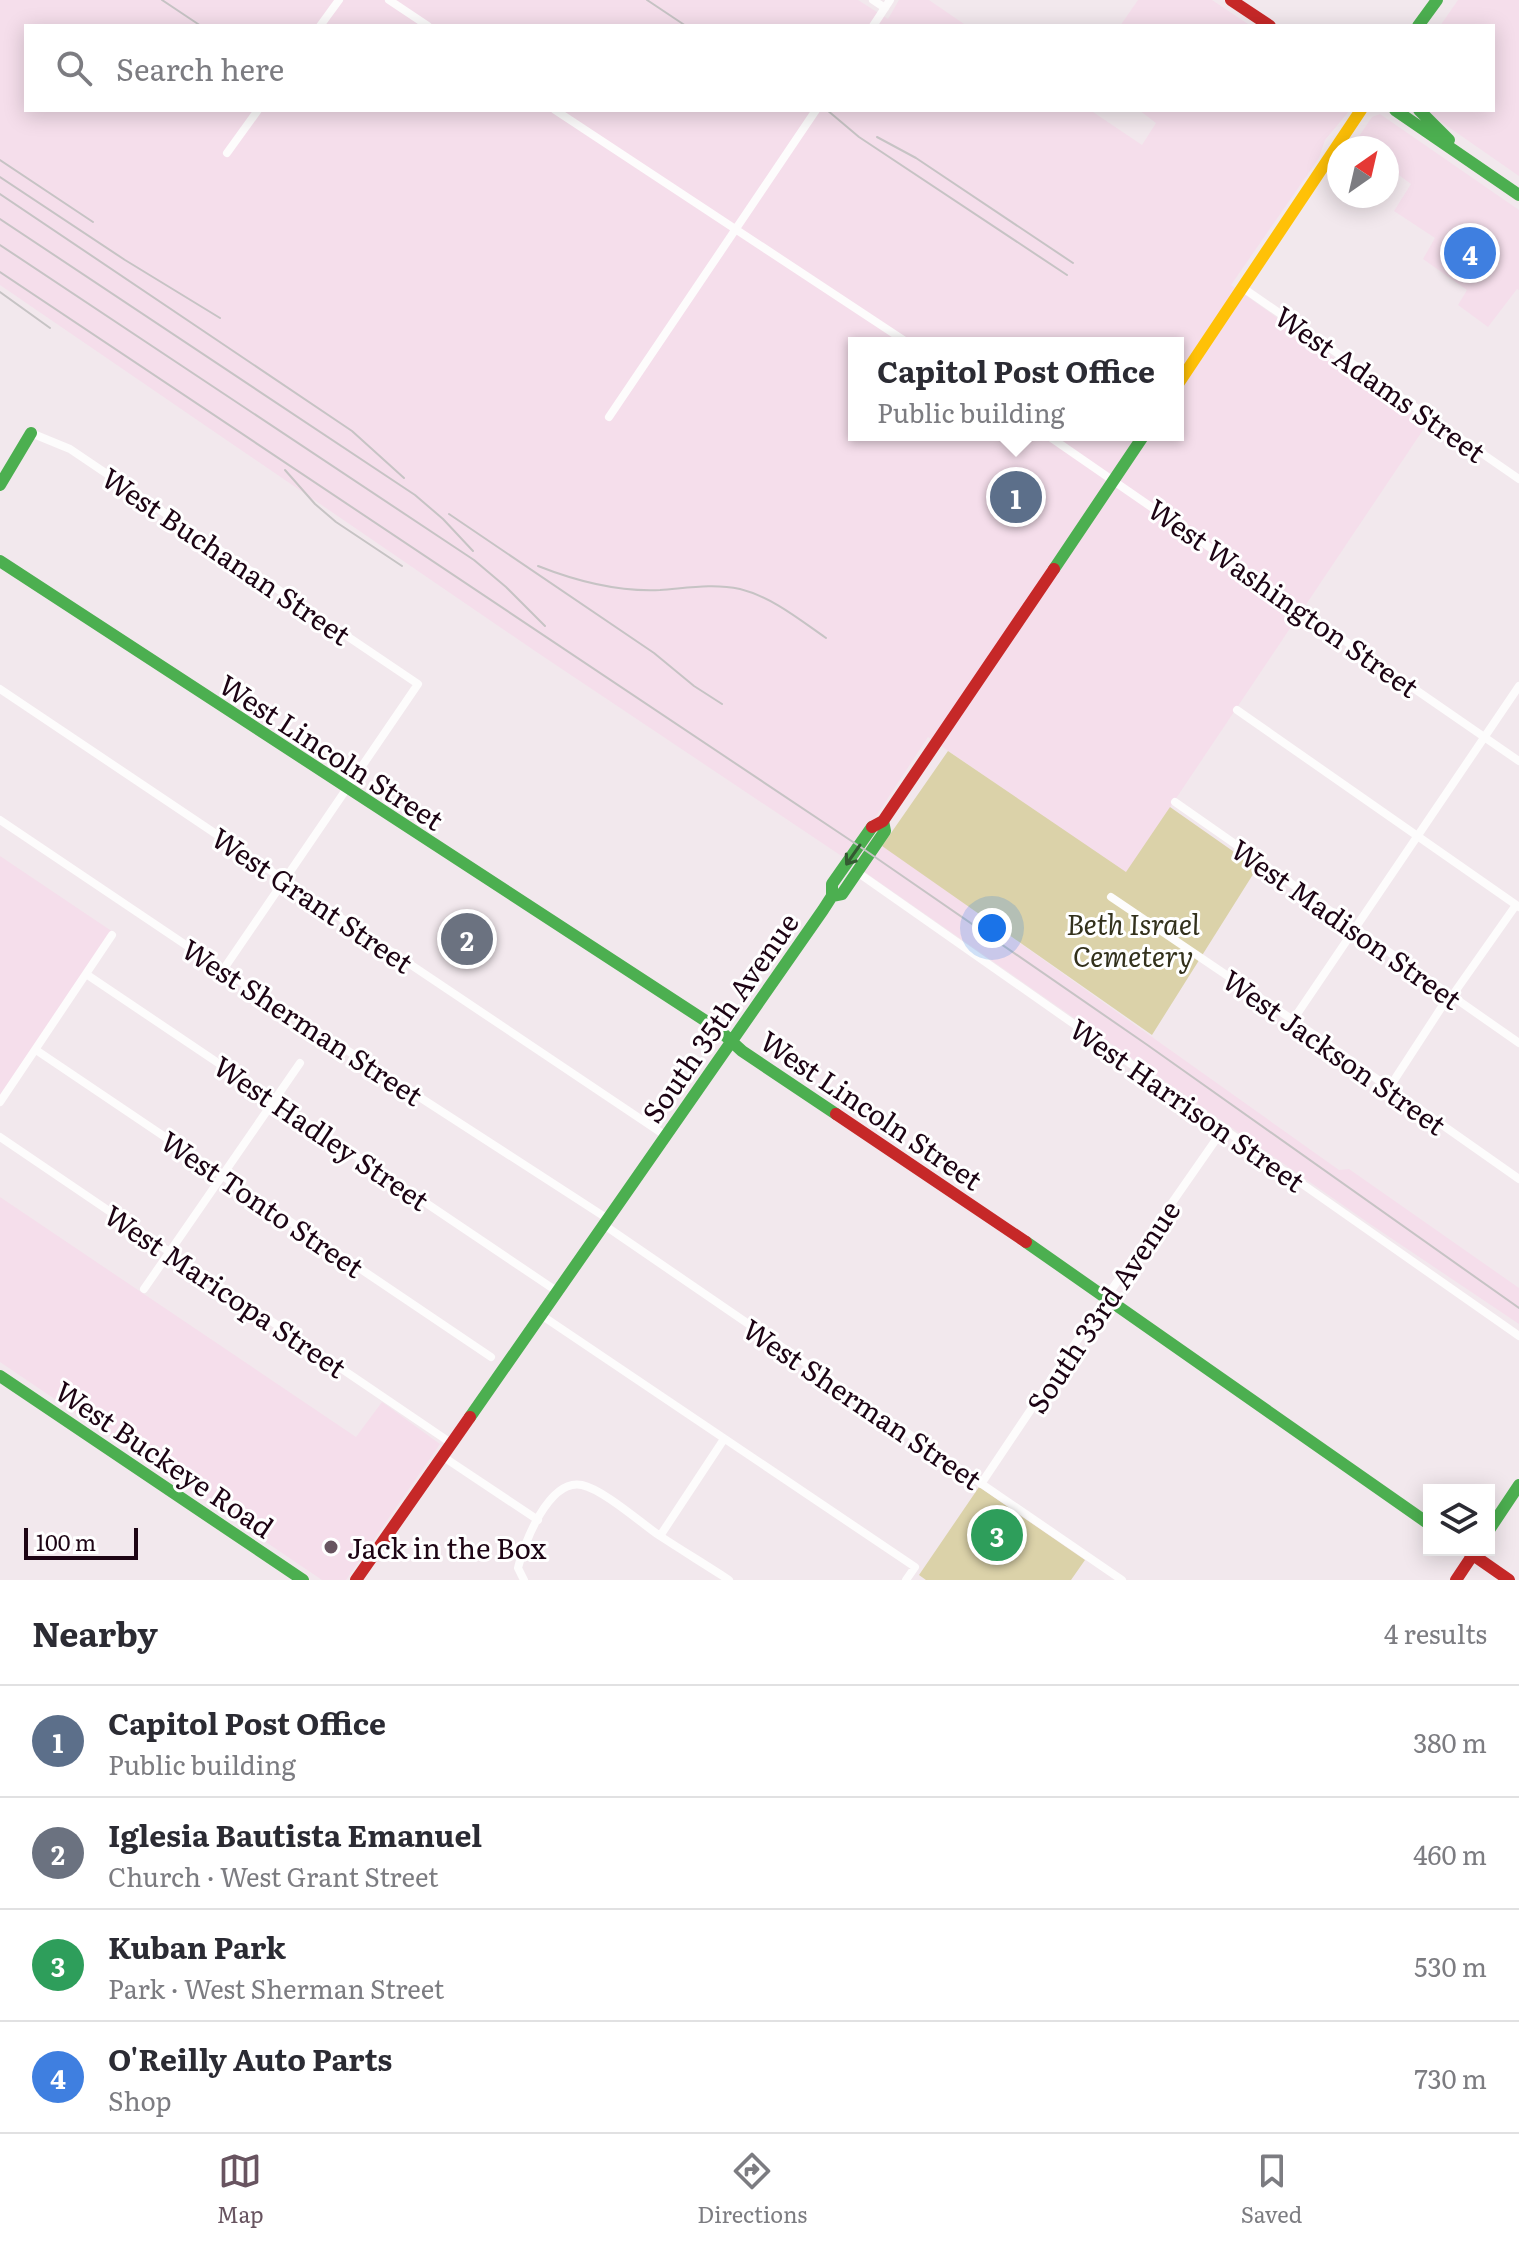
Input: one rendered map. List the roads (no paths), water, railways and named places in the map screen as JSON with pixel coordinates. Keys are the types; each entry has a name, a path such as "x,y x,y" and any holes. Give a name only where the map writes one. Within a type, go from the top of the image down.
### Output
{"main road":[{"path":"1231,0 1267,24"},
{"path":"1419,24 1437,0"},
{"path":"1184,375 1360,112"},
{"path":"1398,112 1519,195"},
{"path":"1421,112 1465,158"},
{"path":"0,485 31,433"},
{"name":"South 35th Avenue","path":"356,1580 832,896 832,884 874,824 883,821 1140,441"},
{"name":"West Lincoln Street","path":"0,561 707,1021 742,1051 1423,1520"},
{"path":"832,896 842,894 885,831 883,821"},
{"name":"West Buckeye Road","path":"0,1376 303,1580"},
{"path":"1495,1521 1519,1485"},
{"path":"1456,1580 1470,1556"},
{"path":"1477,1556 1509,1580"}],"street":[{"path":"321,24 339,0"},
{"path":"389,0 425,24"},
{"path":"873,0 887,4 874,24"},
{"path":"227,153 257,112"},
{"path":"558,112 899,337"},
{"path":"609,417 815,112"},
{"name":"West Adams Street","path":"1243,288 1519,479"},
{"name":"West Buchanan Street","path":"31,433 70,449 418,684 348,790"},
{"name":"West Washington Street","path":"1056,441 1519,761"},
{"path":"1293,1020 1519,686"},
{"name":"West Grant Street","path":"0,689 666,1136"},
{"path":"1237,710 1518,906 1443,1005 1389,1088"},
{"path":"223,970 348,790"},
{"name":"West Madison Street","path":"1175,802 1519,1043"},
{"name":"West Sherman Street","path":"0,820 606,1222 1122,1580"},
{"name":"West Harrison Street","path":"857,872 1519,1336"},
{"name":"West Jackson Street","path":"1111,897 1519,1179"},
{"path":"0,1102 112,935"},
{"name":"West Hadley Street","path":"86,974 558,1292"},
{"name":"West Tonto Street","path":"36,1050 491,1357"},
{"path":"144,1289 300,1063"},
{"name":"South 33rd Avenue","path":"981,1484 1224,1128"},
{"name":"West Maricopa Street","path":"0,1137 451,1443"},
{"path":"541,1315 915,1567 906,1580"},
{"path":"660,1536 724,1439"},
{"path":"442,1456 538,1520"},
{"path":"524,1580 518,1568 524,1542 561,1489 581,1485 607,1498 729,1580"}],"waterway":[{"path":"980,1532 986,1524"}],"railway":[{"path":"162,0 198,24"},
{"path":"647,0 683,24"},
{"path":"829,112 859,137 1067,275"},
{"path":"877,137 916,158 1073,263"},
{"path":"0,160 93,222"},
{"path":"0,177 125,260 220,318"},
{"path":"0,194 352,431 404,478"},
{"path":"0,219 415,495 473,551"},
{"path":"0,245 474,560 545,626"},
{"path":"0,272 859,846 1519,1308"},
{"path":"0,292 50,328"},
{"path":"285,470 336,522 402,566"},
{"path":"449,514 654,653 722,704"},
{"path":"538,566 582,581 629,589 710,586 740,589 774,603 826,638"}],"place":[{"name":"O'Reilly Auto Parts","path":"1470,253"},
{"name":"Capitol Post Office","path":"1016,497"},
{"name":"Iglesia Bautista Emanuel","path":"467,939"},
{"name":"Kuban Park","path":"997,1535"},
{"name":"Jack in the Box","path":"331,1547"}],"park label":[{"name":"Beth Israel Cemetery","path":"1133,939"}]}
